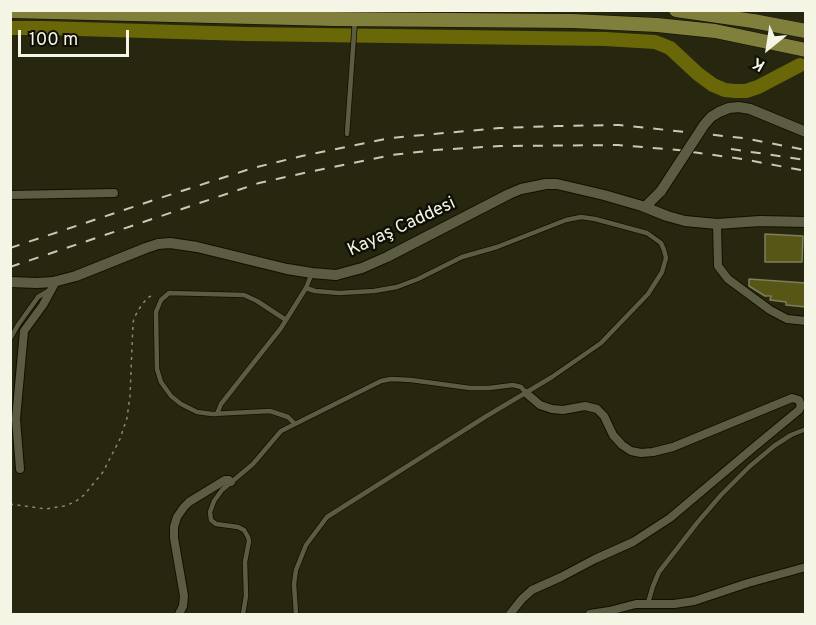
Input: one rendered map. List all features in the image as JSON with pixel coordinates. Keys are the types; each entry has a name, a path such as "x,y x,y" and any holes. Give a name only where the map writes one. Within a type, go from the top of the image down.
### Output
{"highway":[{"path":"10,10 331,15 355,24 573,21 657,25 715,31 806,50"},
{"path":"676,10 804,29"}],"street":[{"path":"724,10 753,21"},
{"path":"645,207 661,191 704,125 719,112 739,107 750,109 806,132"},
{"name":"Kayaş Caddesi","path":"10,282 53,286 146,248 170,243 197,247 286,269 336,275 362,268 387,257 493,201 537,185 557,184 645,207 685,221 717,224 760,221 806,222"},
{"path":"10,195 114,193"},
{"path":"717,224 718,266 728,279 770,310 787,319 806,321"},
{"path":"20,469 16,419 24,331 43,305 53,286"},
{"path":"510,615 532,590 595,558 633,542 670,518 801,406 799,400 792,398 684,443 640,453 624,447 613,435 604,416 593,407 552,409 540,405 526,393"},
{"path":"179,615 184,596 174,538 177,517 189,502 225,480 231,482"},
{"path":"590,615 630,605 694,601 806,567"}],"lane":[{"path":"347,134 355,24"},
{"path":"296,615 294,584 296,570 306,545 327,517 563,370 601,343 648,294 664,268 665,253 660,243 647,232 595,219 573,218 497,247 462,257 397,287 339,293 306,288"},
{"path":"217,414 221,405 286,320 306,288 312,273"},
{"path":"10,339 38,297 53,286"},
{"path":"286,320 253,298 244,295 169,293 161,300 156,312 157,369 161,382 171,396 201,413 270,411 288,417 295,424"},
{"path":"243,615 248,537 244,530 238,527 216,524 211,520 210,514 217,495 257,459 278,434 381,381 391,379 470,388 513,385 521,387 526,393"},
{"path":"648,604 659,572 714,502 774,446 806,429"}],"path":[{"path":"10,504 46,509 64,506 80,498 98,480 112,458 127,418 134,318 147,298 154,296 161,300"}],"building":[{"path":"765,234 803,236 802,262 765,262"},
{"path":"749,279 806,283 806,307 786,305 786,302 770,300 771,296 765,296 749,286"}],"waterway":[{"path":"10,28 605,39 655,42 670,48 713,85 735,91 746,91 758,87 800,65"}],"railway":[{"path":"10,248 253,168 390,138 500,128 619,125 743,138 806,150"},
{"path":"10,267 259,183 392,155 500,146 618,145 678,150 806,171"},
{"path":"731,149 806,160"}]}
